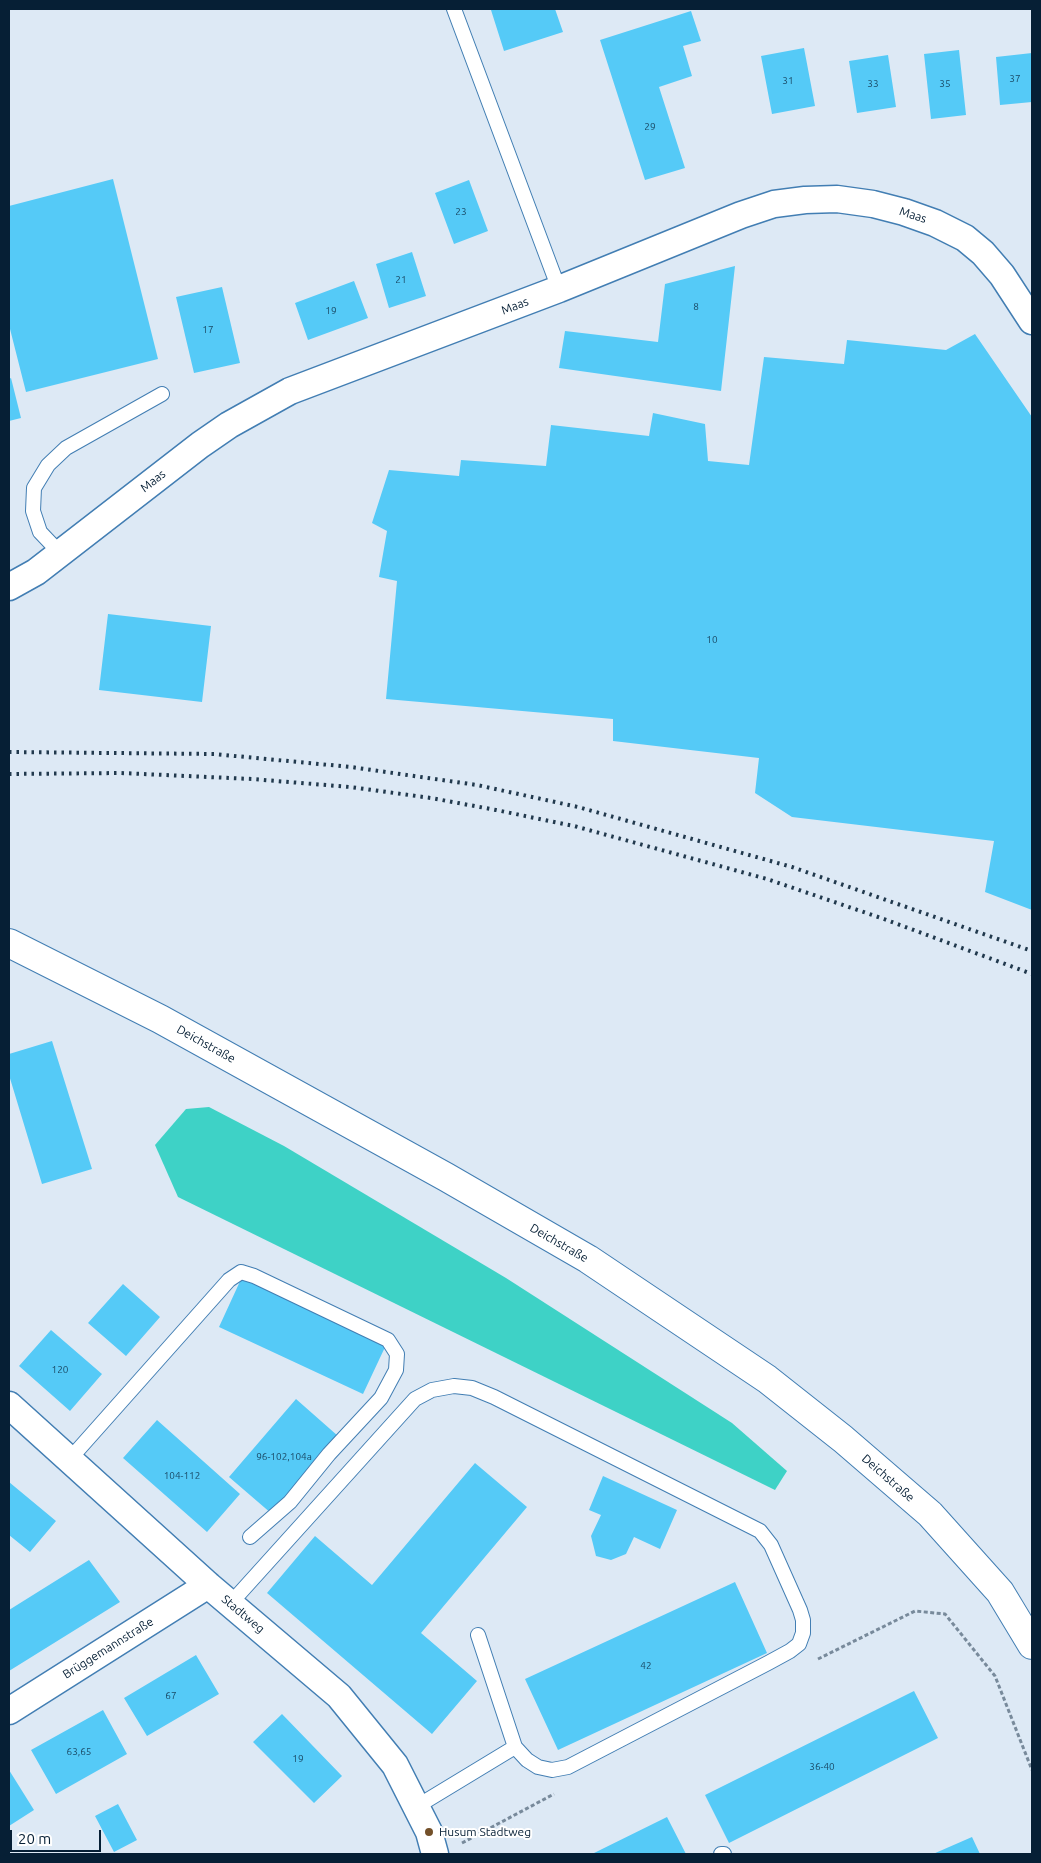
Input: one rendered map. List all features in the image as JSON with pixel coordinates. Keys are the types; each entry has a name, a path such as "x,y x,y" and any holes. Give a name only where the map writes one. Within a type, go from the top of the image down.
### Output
{"main road":[{"name":"Deichstraße","path":"9,942 160,1019 446,1177 588,1259 767,1379 930,1514 1000,1592 1032,1645"}],"street":[{"name":"Maas","path":"9,587 36,572 200,445 229,425 290,391 559,289 741,215 774,204 805,200 837,199 873,204 936,223 965,238 983,253 1002,275 1032,321"},
{"name":"Stadtweg","path":"9,1405 208,1585 339,1696 395,1765 429,1832 447,1850"},
{"name":"Brüggemannstraße","path":"9,1711 208,1585"}],"lane":[{"path":"454,9 559,289"},
{"path":"60,553 40,532 33,511 34,488 48,465 66,448 162,394"},
{"path":"69,1460 229,1280 241,1272 254,1276 388,1340 397,1354 396,1370 381,1398 329,1454 290,1502 250,1537"},
{"path":"230,1604 415,1399 432,1390 454,1386 472,1388 494,1397 760,1531 771,1545 803,1620 803,1633 799,1644 790,1651 568,1766 552,1770 538,1767 527,1760 515,1747 478,1635"},
{"path":"416,1807 515,1747"}],"path":[{"path":"817,1660 915,1611 945,1614 995,1676 1032,1770"},
{"path":"447,1850 561,1790"}],"shaded area":[{"path":"209,1107 284,1146 506,1278 732,1423 787,1471 775,1490 178,1197 155,1145 186,1109"}],"building":[{"path":"555,9 563,32 504,51 491,10"},
{"path":"691,11 701,41 683,46 692,76 659,87 685,168 645,180 600,40"},
{"path":"804,48 815,106 772,114 761,56"},
{"path":"959,50 966,115 931,119 924,54"},
{"path":"1032,53 1032,102 1000,105 996,57"},
{"path":"888,55 896,107 857,113 849,61"},
{"path":"113,179 158,359 26,392 9,325 9,206"},
{"path":"469,180 488,231 454,244 435,193"},
{"path":"412,252 426,296 389,308 376,264"},
{"path":"735,266 721,391 559,368 565,331 658,342 665,284"},
{"path":"354,281 368,318 308,340 295,303"},
{"path":"222,287 240,363 194,373 176,297"},
{"path":"975,334 1032,417 1032,910 985,892 994,841 792,817 755,793 759,758 613,741 613,719 386,699 397,581 379,577 387,531 372,523 389,470 459,476 461,460 546,466 551,425 649,436 653,413 705,424 708,461 749,465 764,357 844,364 847,340 946,350"},
{"path":"11,378 21,418 9,421 9,379"},
{"path":"108,614 211,626 202,702 99,690"},
{"path":"52,1041 92,1169 42,1184 9,1075 9,1054"},
{"path":"242,1277 386,1345 363,1394 219,1327"},
{"path":"123,1284 160,1317 126,1356 88,1323"},
{"path":"51,1330 102,1374 70,1411 19,1366"},
{"path":"296,1399 338,1436 272,1514 229,1477"},
{"path":"157,1420 240,1494 207,1532 123,1458"},
{"path":"475,1463 527,1507 421,1633 477,1681 432,1734 267,1593 315,1536 372,1585"},
{"path":"603,1476 677,1510 660,1549 634,1537 626,1554 611,1560 596,1556 591,1536 601,1515 589,1510"},
{"path":"9,1482 56,1521 30,1552 9,1535"},
{"path":"89,1560 120,1602 9,1671 9,1610"},
{"path":"735,1582 767,1653 558,1750 525,1679"},
{"path":"196,1655 219,1694 147,1736 124,1698"},
{"path":"914,1691 938,1738 729,1843 705,1795"},
{"path":"103,1710 127,1754 56,1794 31,1750"},
{"path":"282,1714 342,1776 314,1803 253,1742"},
{"path":"9,1770 34,1810 9,1826"},
{"path":"118,1804 137,1840 114,1852 95,1816"},
{"path":"667,1817 686,1854 592,1854"},
{"path":"972,1837 980,1854 933,1854"}],"railway":[{"path":"9,752 214,754 351,767 477,785 578,807 792,867 1032,951"},
{"path":"9,774 121,773 252,779 350,787 431,798 496,810 574,826 767,879 884,919 1032,974"}],"place":[{"name":"Husum Stadtweg","path":"429,1832"}]}
